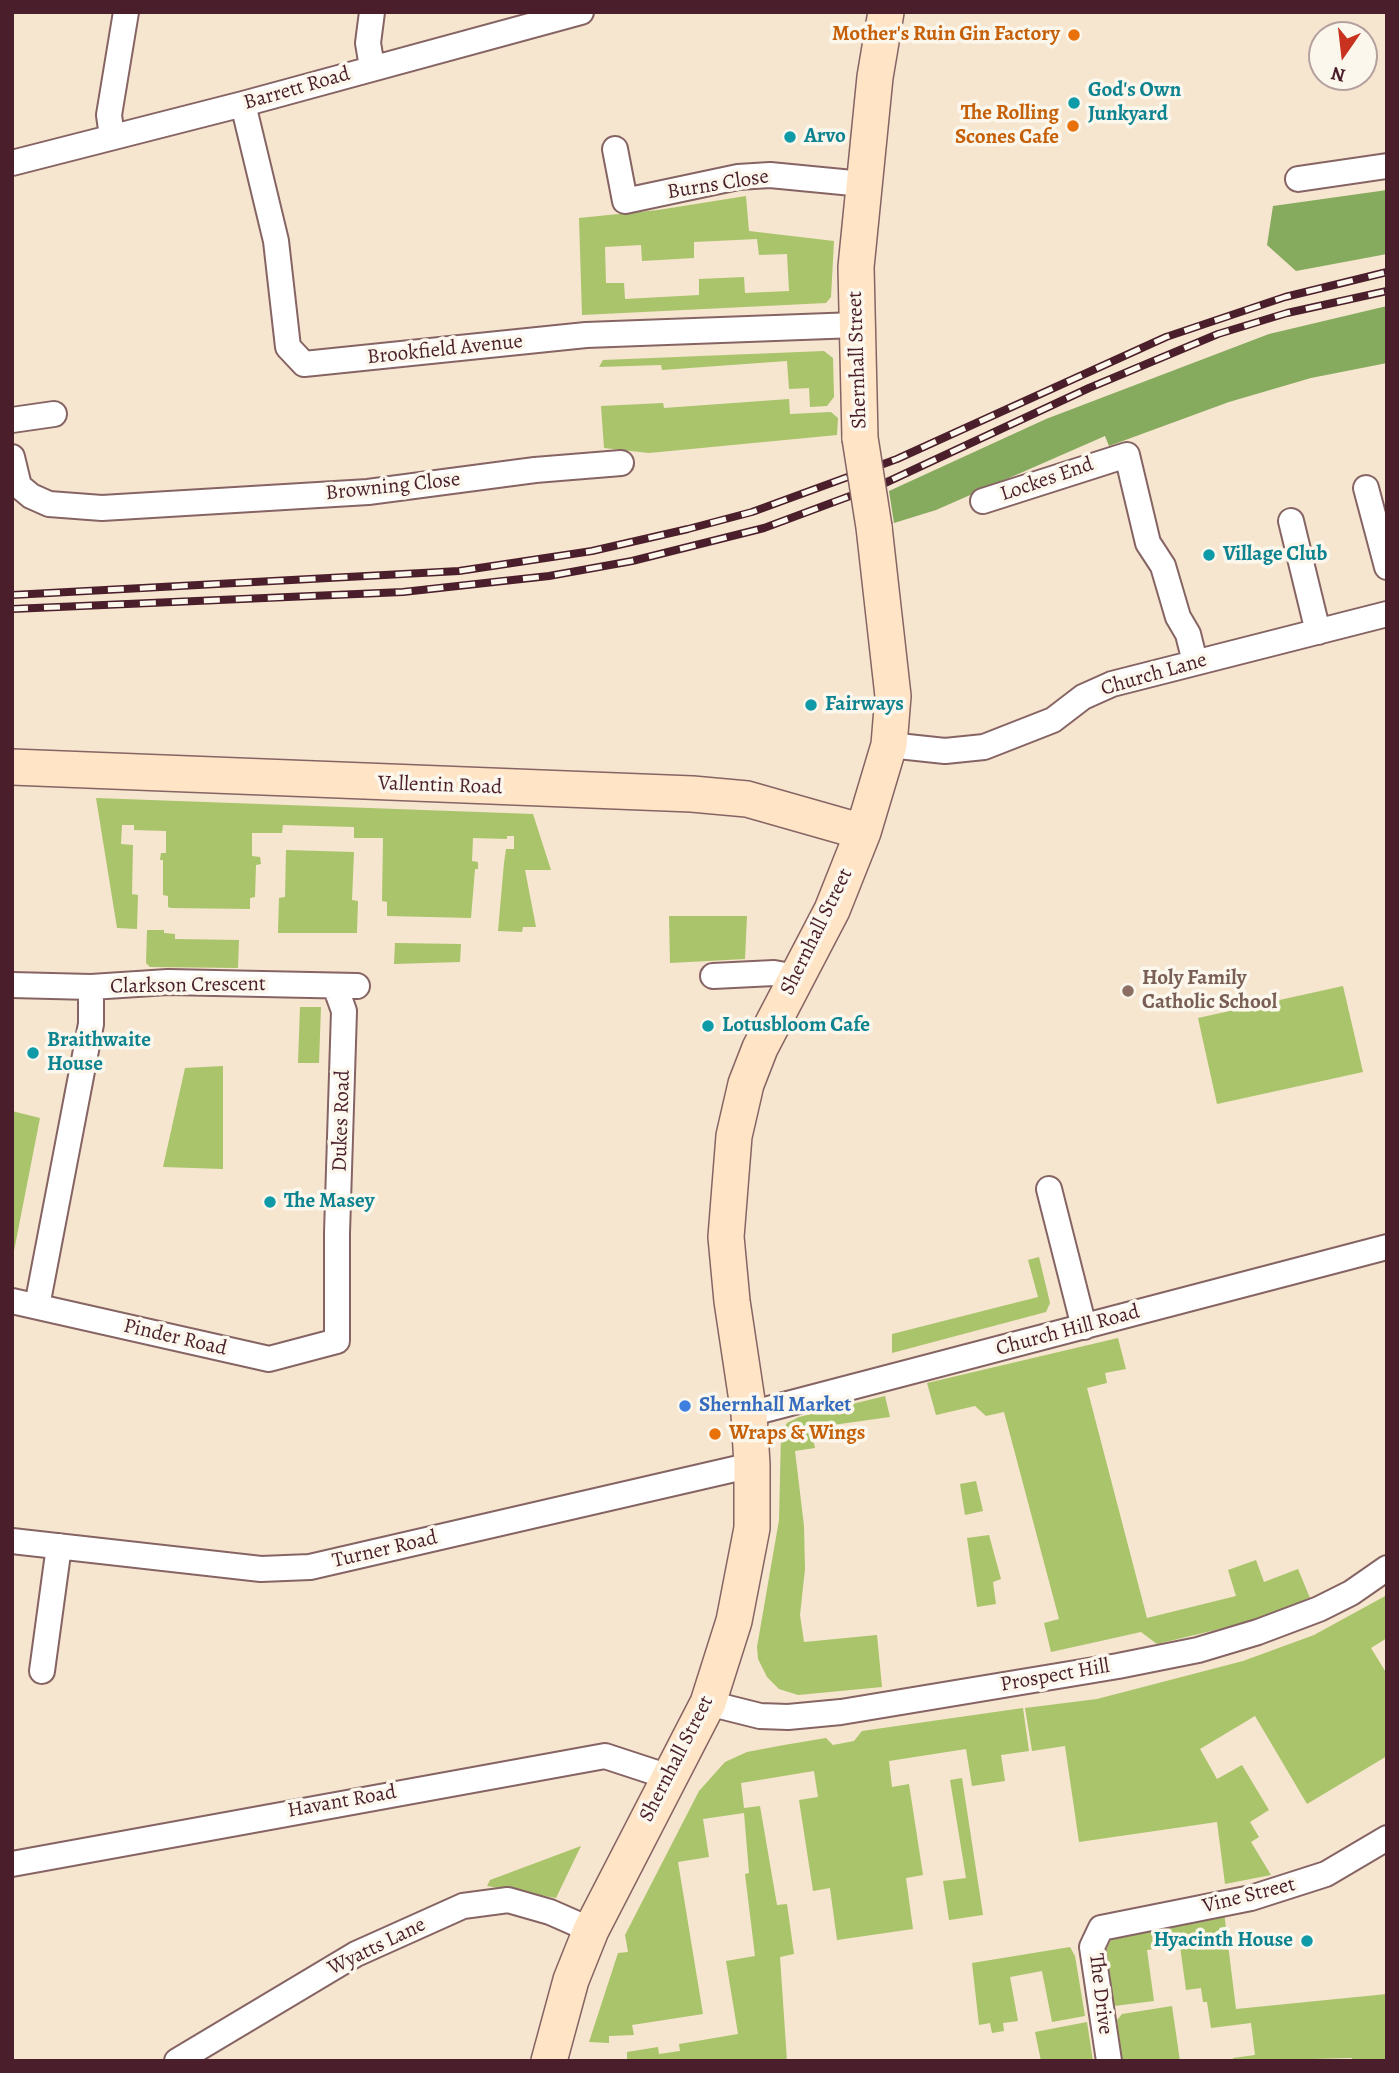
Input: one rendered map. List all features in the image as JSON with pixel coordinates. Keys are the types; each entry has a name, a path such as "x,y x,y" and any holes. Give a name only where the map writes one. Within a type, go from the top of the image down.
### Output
{"street":[{"path":"112,137 110,115 126,12"},
{"path":"372,12 368,43 372,67"},
{"name":"Barrett Road","path":"12,163 243,104 581,12"},
{"name":"Shernhall Street","path":"549,2061 571,1980 591,1930 708,1703 734,1621 752,1528 752,1465 749,1414 732,1301 726,1237 734,1136 746,1084 760,1048 832,910 863,832 889,745 893,696 874,527 860,438 856,325 856,267 863,184 886,12"},
{"name":"Brookfield Avenue","path":"243,104 276,241 288,347 304,364 586,335 856,325"},
{"name":"Burns Close","path":"615,149 625,201 759,176 863,184"},
{"path":"1298,179 1387,166"},
{"path":"12,420 54,414"},
{"name":"Lockes End","path":"983,501 1127,455 1148,543 1163,565 1178,617 1188,634 1195,662"},
{"name":"Browning Close","path":"12,457 19,486 31,496 49,504 102,508 369,492 535,470 621,463"},
{"path":"1366,488 1387,567"},
{"path":"1291,521 1318,632"},
{"name":"Church Lane","path":"889,745 945,751 984,747 1053,720 1083,697 1112,684 1387,614"},
{"name":"Vallentin Road","path":"12,767 692,794 747,799 863,832"},
{"path":"713,976 774,974 796,977"},
{"name":"Clarkson Crescent","path":"37,1306 91,1024 91,988 169,982 346,986"},
{"path":"12,985 91,988"},
{"name":"Dukes Road","path":"337,1342 337,1233 346,986"},
{"path":"1049,1189 1084,1326"},
{"name":"Church Hill Road","path":"749,1414 1387,1247"},
{"name":"Pinder Road","path":"12,1301 269,1359 337,1342"},
{"name":"Turner Road","path":"12,1541 261,1569 310,1567 752,1465"},
{"path":"43,1671 59,1546"},
{"name":"Prospect Hill","path":"708,1703 760,1717 801,1716 1118,1666 1198,1650 1258,1632 1319,1609 1351,1593 1387,1568"},
{"name":"Havant Road","path":"12,1864 604,1756 669,1777"},
{"name":"Vine Street","path":"1101,1928 1251,1898 1326,1874 1387,1838"},
{"name":"Wyatts Lane","path":"177,2061 356,1954 463,1906 508,1900 550,1912 591,1930"},
{"name":"The Drive","path":"1101,1928 1092,1947 1109,2061"}],"green space":[{"path":"1387,190 1387,254 1296,271 1267,245 1273,206"},
{"path":"746,196 749,231 834,241 831,297 826,303 582,315 579,218 658,210","holes":["757,239 759,255 787,254 789,291 745,293 744,277 699,279 699,295 625,299 624,283 606,283 605,247 641,245 642,261 694,258 694,242"]},
{"path":"1387,306 1387,363 1311,378 1229,402 1109,446 1105,436 936,510 894,523 889,491 1046,419 1269,334"},
{"path":"824,351 833,358 834,397 827,406 810,407 809,388 789,389 787,361 662,370 661,365 599,367 603,360"},
{"path":"789,399 790,414 831,412 838,418 837,435 649,453 604,448 601,406 663,403 664,408"},
{"path":"96,798 533,814 551,870 525,870 536,927 523,927 522,932 498,931 506,849 514,849 514,836 507,836 507,839 473,838 472,861 478,862 478,869 475,869 471,918 387,916 387,902 382,901 383,838 354,838 354,827 283,825 282,833 252,833 252,856 260,857 261,864 256,865 255,897 250,898 250,909 171,908 168,907 168,896 163,895 163,860 160,860 161,853 166,853 166,831 134,830 134,825 122,825 121,844 133,845 132,894 138,895 137,929 117,928"},
{"path":"286,850 354,852 352,900 358,901 357,933 278,933 279,898 285,897"},
{"path":"669,916 747,916 745,959 670,963"},
{"path":"147,930 164,930 164,933 175,934 175,939 239,940 238,968 150,967 146,963"},
{"path":"395,943 461,944 460,962 394,964"},
{"path":"1343,986 1363,1072 1217,1104 1198,1018"},
{"path":"300,1007 321,1007 319,1063 298,1063"},
{"path":"223,1066 223,1169 163,1167 185,1068"},
{"path":"12,1111 40,1118 12,1261"},
{"path":"1039,1257 1050,1303 1046,1312 892,1353 892,1334 1038,1297 1028,1260"},
{"path":"1118,1338 1126,1369 1105,1373 1107,1383 1087,1388 1147,1618 1236,1596 1228,1570 1256,1560 1264,1582 1298,1569 1310,1598 1249,1622 1157,1644 1141,1632 1051,1652 1044,1623 1059,1619 1004,1412 986,1416 975,1406 936,1415 927,1383"},
{"path":"885,1396 890,1417 811,1428 815,1448 795,1451 804,1526 805,1569 800,1615 804,1642 877,1635 882,1687 798,1695 779,1689 767,1677 758,1659 757,1647 779,1520 781,1434 787,1423 799,1417"},
{"path":"976,1481 983,1511 965,1515 960,1484"},
{"path":"989,1535 1001,1579 993,1582 996,1604 977,1607 967,1538"},
{"path":"1387,1595 1387,1638 1371,1648 1387,1674 1387,1756 1307,1804 1255,1716 1200,1749 1217,1779 1242,1765 1269,1810 1250,1822 1259,1837 1251,1842 1271,1875 1225,1884 1217,1822 1079,1842 1065,1746 1032,1751 1025,1708 1097,1699 1243,1661 1314,1635"},
{"path":"1023,1708 1029,1751 1001,1755 1005,1781 972,1786 966,1749 889,1761 892,1787 909,1784 923,1875 906,1878 913,1929 837,1940 830,1888 813,1891 799,1800 818,1797 814,1771 741,1783 744,1808 760,1806 777,1905 787,1904 794,1954 780,1957 787,2061 627,2061 627,2052 658,2047 659,2054 680,2051 679,2044 738,2034 726,1961 755,1956 745,1874 749,1873 744,1813 703,1819 709,1857 678,1862 703,2014 632,2025 634,2035 609,2036 609,2043 589,2042 618,1953 628,1952 625,1935 699,1791 725,1762 747,1752 784,1745 826,1738 833,1745 854,1741 862,1731"},
{"path":"962,1778 983,1915 949,1920 943,1881 966,1878 950,1780"},
{"path":"581,1846 556,1898 487,1886 490,1880"},
{"path":"1224,1912 1236,2009 1387,1994 1387,2061 1353,2061 1352,2058 1234,2061 1233,2058 1255,2055 1251,2023 1211,2028 1207,2002 1203,2002 1201,1988 1186,1990 1180,1946 1147,1950 1154,2001 1114,2006 1106,1950 1111,1940 1123,1931"},
{"path":"1070,1947 1075,1956 1085,2016 1052,2022 1042,1971 1010,1977 1018,2021 1003,2023 1004,2031 992,2033 990,2023 979,2025 972,1963"},
{"path":"1172,2006 1180,2061 1121,2061 1117,2020 1122,2014"},
{"path":"1087,2022 1093,2061 1041,2061 1035,2032"}],"railway":[{"path":"12,595 459,571 592,551 688,529 752,512 897,459 1166,337 1285,297 1387,272"},
{"path":"12,609 403,592 549,576 632,561 764,528 885,483 1089,388 1218,334 1287,313 1387,291"}],"place":[{"name":"Mother's Ruin Gin Factory","path":"1074,35"},
{"name":"God's Own Junkyard","path":"1074,103"},
{"name":"The Rolling Scones Cafe","path":"1073,126"},
{"name":"Arvo","path":"790,137"},
{"name":"Village Club","path":"1209,555"},
{"name":"Fairways","path":"811,705"},
{"name":"Holy Family Catholic School","path":"1128,991"},
{"name":"Lotusbloom Cafe","path":"708,1026"},
{"name":"Braithwaite House","path":"33,1053"},
{"name":"The Masey","path":"270,1202"},
{"name":"Shernhall Market","path":"685,1406"},
{"name":"Wraps & Wings","path":"715,1434"},
{"name":"Hyacinth House","path":"1307,1941"}]}
